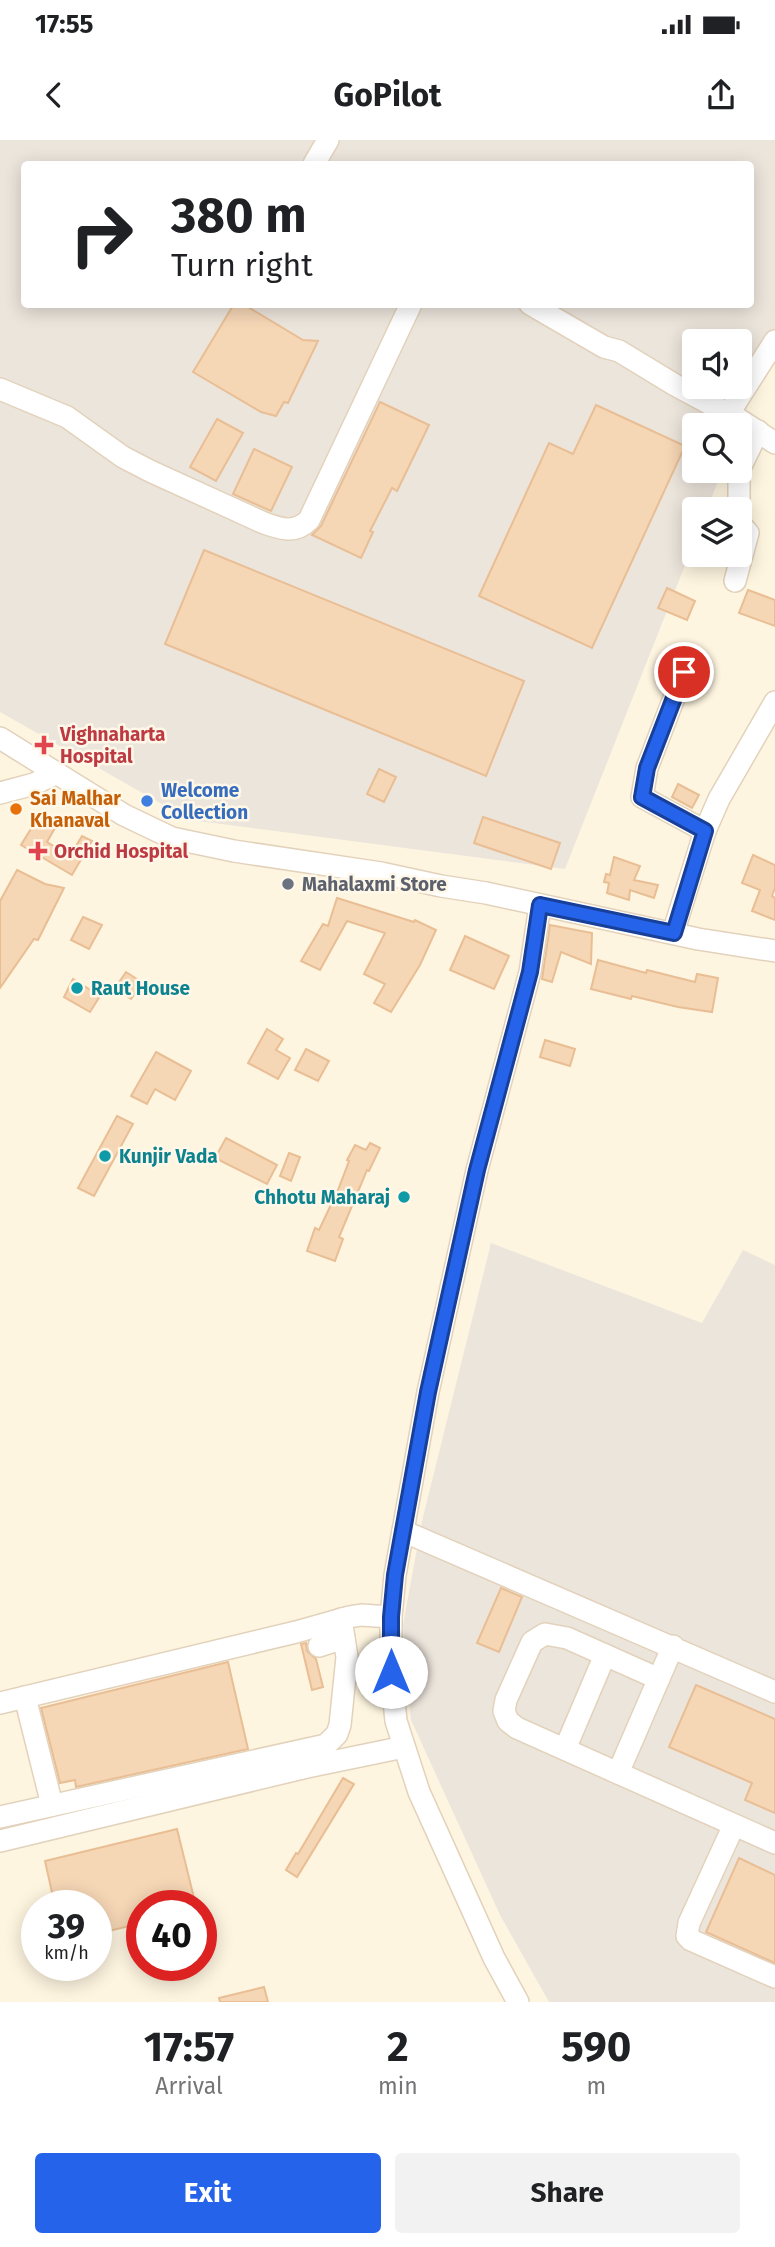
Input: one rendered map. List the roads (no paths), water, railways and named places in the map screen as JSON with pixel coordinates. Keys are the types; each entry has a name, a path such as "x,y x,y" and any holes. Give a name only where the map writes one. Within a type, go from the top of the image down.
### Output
{"street":[{"path":"316,161 328,140"},
{"path":"0,389 67,417 122,457 150,471 279,529 296,529 309,520 409,308"},
{"path":"537,308 727,413"},
{"path":"730,413 775,341"},
{"path":"752,455 766,437"},
{"path":"735,581 739,567"},
{"path":"684,672 647,768 642,797 705,831"},
{"path":"674,933 705,831 719,799 775,702"},
{"path":"0,738 124,815 172,838 234,851 381,873 775,951"},
{"path":"0,793 34,784 57,773"},
{"path":"518,2002 494,1958 419,1793 396,1721 391,1672 391,1617 395,1575 431,1379 477,1170 530,972 540,905"},
{"path":"403,1531 775,1692"},
{"path":"319,1646 361,1615 391,1617"},
{"path":"0,1817 326,1745 337,1734 340,1725 337,1670 347,1657 342,1629"},
{"path":"0,1703 342,1629"},
{"path":"659,1679 557,1634 545,1634 533,1642 506,1700 504,1711 508,1721 517,1728 775,1843"},
{"path":"618,1773 673,1646"},
{"path":"565,1749 605,1655"},
{"path":"25,1697 52,1805"},
{"path":"0,1841 404,1746"},
{"path":"734,1825 689,1923 687,1936 775,1977"}],"place":[{"name":"Vighnaharta Hospital","path":"44,745"},
{"name":"Welcome Collection","path":"147,801"},
{"name":"Sai Malhar Khanaval","path":"16,809"},
{"name":"Orchid Hospital","path":"38,851"},
{"name":"Mahalaxmi Store","path":"288,884"},
{"name":"Raut House","path":"77,988"},
{"name":"Kunjir Vada","path":"105,1156"},
{"name":"Chhotu Maharaj","path":"404,1197"}]}
